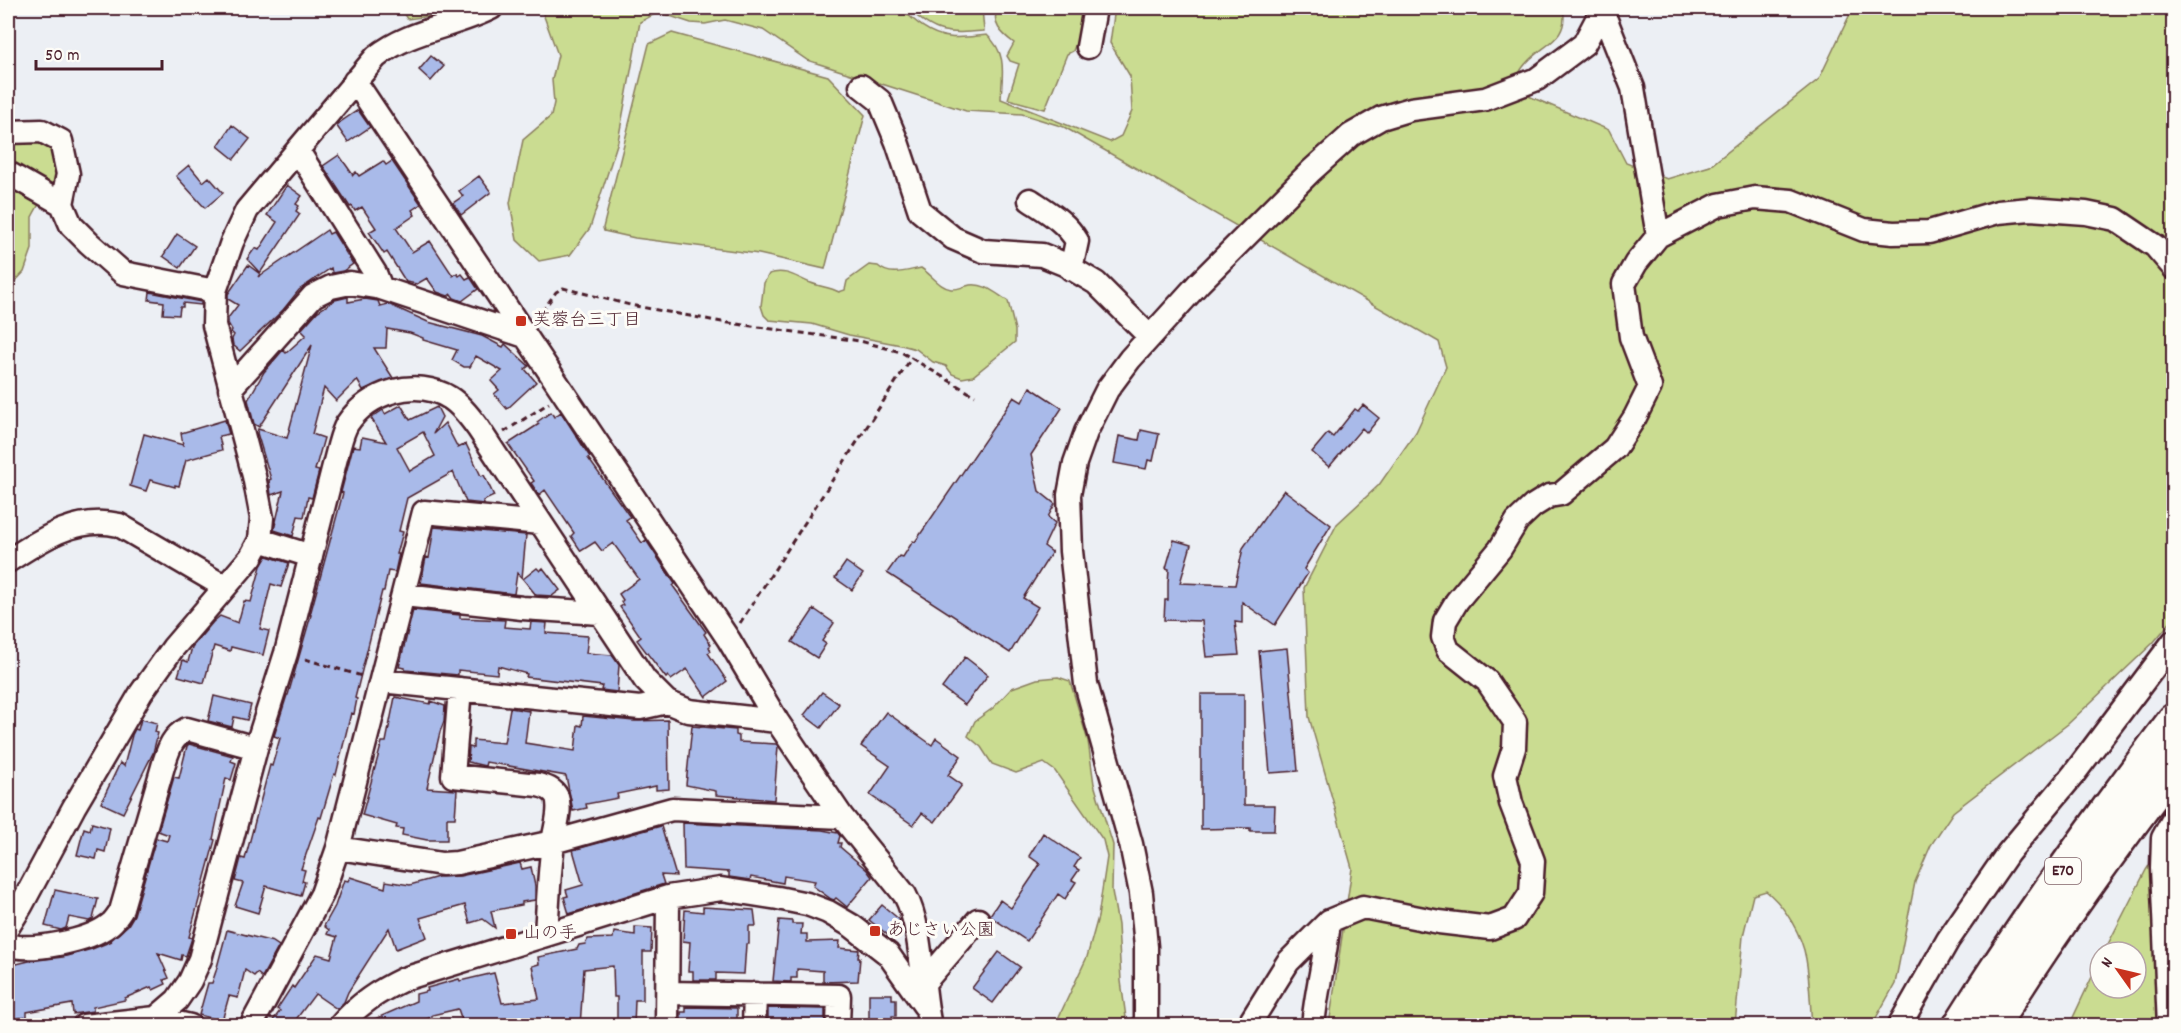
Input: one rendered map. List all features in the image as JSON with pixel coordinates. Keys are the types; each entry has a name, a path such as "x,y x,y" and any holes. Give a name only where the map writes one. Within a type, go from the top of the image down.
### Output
{"highway":[{"name":"E70","path":"1960,1026 1996,968 2087,836 2174,721"},
{"name":"E70","path":"1992,1026 2019,982 2109,852 2174,765"}],"street":[{"path":"8,927 74,807 141,693 173,648 251,557 260,540 262,518 258,497 214,325 215,291 232,242 247,210 376,57 390,45 460,22 491,8"},
{"path":"1088,46 1095,8"},
{"path":"1603,9 1633,88 1658,236"},
{"path":"1146,1026 1146,947 1140,893 1131,844 1086,684 1071,550 1070,495 1074,464 1086,432 1107,390 1130,359 1199,283 1311,171 1351,135 1381,118 1419,108 1485,99 1537,80 1584,44 1603,9"},
{"path":"356,81 729,640 777,721 842,817 904,895 910,905 928,1017"},
{"path":"861,86 880,101 897,142 920,211 953,238 983,251 1042,255 1071,268 1096,283 1150,337"},
{"path":"8,132 42,131 61,141 68,174 62,204 71,225 123,273 215,291"},
{"path":"298,151 375,273 381,288"},
{"path":"8,173 62,204"},
{"path":"1248,1026 1288,962 1329,921 1363,907 1440,922 1490,928 1514,919 1531,893 1533,861 1511,803 1505,776 1514,748 1515,722 1487,681 1448,650 1443,637 1445,621 1456,602 1500,549 1517,521 1533,506 1549,496 1561,494 1616,448 1635,417 1650,387 1631,337 1624,284 1636,263 1658,236 1718,205 1755,198 1791,201 1864,230 1893,233 1929,232 1998,212 2030,209 2086,213 2115,219 2155,246 2174,268"},
{"path":"1030,200 1061,221 1077,241 1071,268"},
{"path":"230,389 313,296 331,287 350,283 381,288 525,336"},
{"path":"156,1018 177,1000 190,981 200,959 256,748 286,653 339,446 347,425 360,410 375,399 410,387 431,389 450,398 465,411 645,680 667,702 689,711 777,721"},
{"path":"251,1026 322,894 338,848 424,512 540,523"},
{"path":"8,561 49,534 78,525 103,521 119,525 225,587"},
{"path":"260,540 311,556"},
{"path":"404,595 522,608 600,613"},
{"path":"1899,1026 1948,940 2008,853 2073,775 2174,640"},
{"path":"381,681 640,708 667,702"},
{"path":"460,689 453,776 538,785 548,788 555,794 558,803 558,822 553,842 546,934"},
{"path":"8,945 24,948 70,941 97,933 111,924 122,910 164,763 170,745 177,735 187,729 256,748"},
{"path":"338,848 442,864 553,842 672,808 842,817"},
{"path":"2169,1026 2162,868 2163,838 2174,818"},
{"path":"340,1026 353,1010 371,996 404,979 668,897 721,890 807,904 828,912 852,926 888,954 928,1017"},
{"path":"667,1026 668,897"},
{"path":"922,984 978,920"},
{"path":"1313,1026 1329,921"},
{"path":"668,993 839,996 838,1026"},
{"path":"754,1026 755,994"},
{"path":"84,1026 156,1018 190,1026"}],"path":[{"path":"525,336 556,292 563,288 630,305 722,322 860,341 912,357 975,396"},
{"path":"729,640 912,357"},
{"path":"488,443 564,394"},
{"path":"286,653 381,681"}],"green space":[{"path":"400,8 470,8 462,12 407,19"},
{"path":"541,8 901,8 923,27 942,36 958,38 987,35 994,42 1001,57 1003,73 1001,99 1110,142 1121,136 1132,111 1130,76 1110,43 1115,8 1519,8 1524,12 1544,8 1563,8 1564,20 1558,36 1521,69 1512,89 1609,130 1626,163 1667,179 1710,166 1819,79 1853,8 2173,8 2173,619 2153,643 2068,724 1953,812 1931,845 1915,882 1895,984 1872,1025 1812,1025 1807,967 1801,940 1786,913 1766,891 1753,895 1743,936 1735,1025 1329,1025 1352,868 1309,717 1304,588 1337,524 1379,485 1416,432 1446,367 1439,342 1064,127 1022,114 966,111 807,60 763,30 725,20 705,24 691,23 658,12 640,22 618,141 590,228 570,255 539,261 517,240 510,203 523,140 551,116 554,103 552,80 558,55"},
{"path":"908,8 982,8 984,31 943,31 926,23"},
{"path":"998,8 1088,8 1089,10 1073,51 1067,54 1045,109 1008,99 1019,64 1010,61 1007,56 1014,43 998,28 995,19"},
{"path":"672,33 828,76 865,115 825,269 759,254 635,238 604,231 649,44"},
{"path":"8,138 45,142 58,155 57,186 38,206 32,217 32,249 24,272 8,289"},
{"path":"869,265 893,272 921,268 943,286 951,289 975,285 990,289 1008,301 1015,330 1015,342 973,376 962,378 952,374 946,366 933,362 916,349 849,335 812,324 769,320 764,315 761,306 764,283 769,274 781,272 791,274 839,292 845,290 847,281"},
{"path":"1058,677 1070,681 1088,741 1094,784 1113,845 1112,891 1118,925 1121,981 1127,1025 1055,1025 1087,957 1098,917 1107,857 1103,840 1055,771 1044,763 1016,773 992,764 981,747 968,736 975,721 993,708 1012,688 1037,679"},
{"path":"2173,828 2173,1025 2069,1026 2088,986 2088,1000 2148,1000 2148,940 2110,940 2146,870"}],"building":[{"path":"431,56 444,66 431,81 419,70"},
{"path":"358,110 370,127 348,142 336,125"},
{"path":"232,125 250,139 234,159 218,146"},
{"path":"339,155 353,175 356,172 359,176 383,161 386,165 392,161 421,204 412,210 415,215 396,228 412,252 430,241 453,276 457,273 459,276 462,274 466,279 470,277 478,289 462,301 451,294 448,296 437,292 427,278 417,284 406,282 387,252 384,254 369,232 376,228 362,207 355,211 352,206 350,207 323,166"},
{"path":"189,165 203,182 209,177 223,193 205,208 176,176"},
{"path":"479,176 491,192 461,215 453,203 463,196 459,191"},
{"path":"287,185 302,196 296,204 299,206 296,211 300,214 260,273 247,259 255,248 259,250 277,222 267,215"},
{"path":"327,230 329,234 333,232 353,264 343,271 332,273 331,268 299,290 283,310 240,351 233,345 234,335 228,323 228,318 238,305 228,299 228,294 248,265 260,274 258,277"},
{"path":"177,234 195,246 180,268 163,256"},
{"path":"150,292 201,302 201,305 183,303 179,315 163,314 164,302 149,300"},
{"path":"348,297 348,302 365,299 378,301 380,306 388,304 428,322 482,336 503,347 505,344 529,366 525,369 536,382 507,409 494,394 499,390 491,381 502,371 476,356 470,367 464,367 452,360 457,350 423,340 410,333 387,329 386,348 374,348 393,378 363,390 357,380 336,401 324,388 312,434 324,438 315,470 319,471 312,498 308,497 304,517 298,516 293,536 274,530 283,491 271,495 269,480 271,479 257,433 258,429 287,438 312,345 259,427 254,424 248,400 264,372 283,350 286,353 306,335 301,330 317,312 335,300"},
{"path":"1030,387 1062,408 1031,455 1039,491 1055,504 1048,517 1055,523 1044,546 1052,552 1023,598 1038,607 1010,653 887,573 899,556 903,557 913,541 915,542 1014,397 1022,402"},
{"path":"401,405 410,420 437,407 442,417 433,434 445,423 458,448 466,444 481,476 484,475 494,496 483,501 484,504 466,502 453,472 407,498 399,531 403,532 395,572 388,571 355,698 357,699 354,714 351,713 336,775 334,774 321,818 319,817 301,869 305,870 302,881 305,882 301,896 266,886 258,913 235,906 243,883 235,881 241,858 245,859 270,765 272,766 280,738 274,736 311,615 353,446 360,447 362,437 386,442 371,418 383,410 385,414","holes":["423,432 435,456 410,471 397,447"]},
{"path":"1363,405 1379,418 1367,433 1362,428 1329,467 1312,452 1328,433 1333,437 1355,409 1358,411"},
{"path":"551,412 554,417 561,412 590,457 588,458 630,517 626,520 642,543 646,540 675,584 673,586 706,632 704,634 711,645 709,647 711,651 708,653 727,681 706,697 687,669 671,680 668,676 666,678 637,640 641,637 620,607 623,605 621,602 623,600 619,594 639,579 613,543 602,551 595,542 581,551 571,536 574,533 545,490 539,495 531,483 534,481 508,444 539,424 537,422"},
{"path":"225,420 229,434 219,436 222,450 186,460 179,486 150,480 146,491 130,486 144,434 183,445 181,433"},
{"path":"1141,430 1159,434 1153,461 1148,460 1146,469 1114,463 1119,436 1139,440"},
{"path":"1284,490 1331,525 1304,569 1308,573 1275,625 1242,602 1242,623 1235,622 1239,655 1206,657 1202,621 1164,620 1165,600 1168,600 1169,569 1166,568 1174,540 1191,545 1180,583 1235,585 1243,548"},
{"path":"434,527 526,535 522,578 517,573 514,594 421,583 426,557 429,558"},
{"path":"267,556 289,563 281,587 271,584 260,629 269,631 263,655 231,647 230,651 214,646 204,683 178,676 183,660 188,662 192,647 213,622 220,616 238,623 244,601 251,602 261,566"},
{"path":"846,562 863,574 852,590 835,578"},
{"path":"537,568 540,571 543,568 560,590 552,596 536,595 523,579"},
{"path":"814,609 834,623 822,641 826,644 817,658 792,642"},
{"path":"413,610 460,615 460,618 505,620 504,627 530,629 531,622 547,623 546,633 588,636 586,653 612,655 619,665 617,692 601,690 602,686 526,677 527,674 498,666 497,674 458,670 458,675 405,670 399,667"},
{"path":"1287,648 1298,771 1270,773 1259,651"},
{"path":"965,657 988,675 965,705 942,688"},
{"path":"822,692 839,704 821,728 804,715"},
{"path":"1201,694 1244,694 1244,805 1275,805 1274,831 1250,831 1250,828 1201,829"},
{"path":"214,696 251,705 247,720 234,717 232,727 208,721"},
{"path":"395,697 430,704 431,701 445,706 444,721 427,788 457,790 455,818 447,818 447,840 427,840 402,835 403,829 396,828 397,825 362,815 382,742 386,742"},
{"path":"510,708 529,711 525,743 575,751 578,725 582,726 583,716 634,721 668,720 669,789 656,790 656,786 617,794 618,798 586,804 587,808 573,811 566,776 486,762 485,766 468,762 469,747 473,748 473,740 504,743"},
{"path":"886,712 932,745 936,738 961,756 948,775 962,785 935,822 922,813 913,825 870,795 890,766 861,746"},
{"path":"141,719 157,723 155,732 158,733 153,753 123,813 101,803 120,763 124,766 132,735 135,729 138,730"},
{"path":"692,726 736,730 739,742 776,744 778,746 774,800 716,795 716,791 686,785"},
{"path":"189,744 233,756 231,761 236,763 231,780 226,778 213,839 215,840 186,956 182,955 181,960 158,953 169,978 164,980 166,984 153,990 151,987 125,1000 93,1007 93,1011 73,1014 72,1004 27,1012 27,1017 13,1019 13,1016 8,1017 8,966 63,957 92,949 112,941 110,941 128,925 134,915 156,838 167,841 169,835 158,831 174,777 179,778"},
{"path":"92,823 110,828 105,852 98,850 96,859 77,855 84,828 90,830"},
{"path":"683,823 822,830 838,833 840,847 872,877 847,907 836,898 831,899 813,886 815,881 784,876 783,883 751,877 750,880 729,877 729,872 684,869"},
{"path":"661,826 676,876 661,875 664,884 569,914 564,897 568,896 566,890 583,885 573,850"},
{"path":"1043,833 1080,858 1074,867 1079,870 1072,880 1076,882 1065,899 1058,894 1027,941 990,915 1000,900 1011,908 1032,877 1040,864 1029,856"},
{"path":"520,863 522,869 531,867 535,900 491,911 495,928 483,919 470,923 465,905 420,918 427,937 396,949 389,928 344,1002 337,1009 315,994 291,1026 269,1026 280,1011 277,1009 292,986 294,988 317,954 331,958 337,937 327,934 329,930 324,926 335,906 344,880 348,881 350,877 385,888 386,881 410,885 438,877 460,876"},
{"path":"55,890 98,899 93,919 89,921 69,917 66,928 61,930 45,926"},
{"path":"882,905 900,920 888,935 869,920"},
{"path":"703,907 754,910 756,926 749,926 749,944 746,944 744,974 716,973 716,980 693,980 693,971 688,971 690,942 683,941 685,910 703,912"},
{"path":"779,920 802,924 801,934 807,934 807,942 840,941 839,948 859,950 858,981 823,982 823,971 797,969 797,978 791,978 791,982 773,981"},
{"path":"635,927 652,928 651,952 643,952 643,1000 635,1000 634,1026 617,1026 617,997 614,997 613,966 584,969 580,1026 464,1026 458,1009 400,1026 359,1026 416,1001 416,994 428,991 427,988 494,973 502,1003 539,999 532,966 539,964 538,957 577,949 588,939 613,938 614,932 635,935"},
{"path":"227,930 273,942 279,946 262,977 257,973 254,976 245,970 238,998 229,996 222,1021 199,1015 208,983 212,983 216,971"},
{"path":"999,952 1020,967 993,1003 972,988"},
{"path":"869,994 892,994 892,999 896,999 896,1016 892,1016 892,1026 869,1026"},
{"path":"686,1007 737,1008 737,1026 681,1026 681,1012 686,1012"},
{"path":"768,1008 825,1009 825,1022 817,1022 818,1026 768,1025"}],"place":[{"name":"芙蓉台三丁目","path":"521,321"},
{"name":"あじさい公園","path":"875,931"},
{"name":"山の手","path":"511,934"}]}
